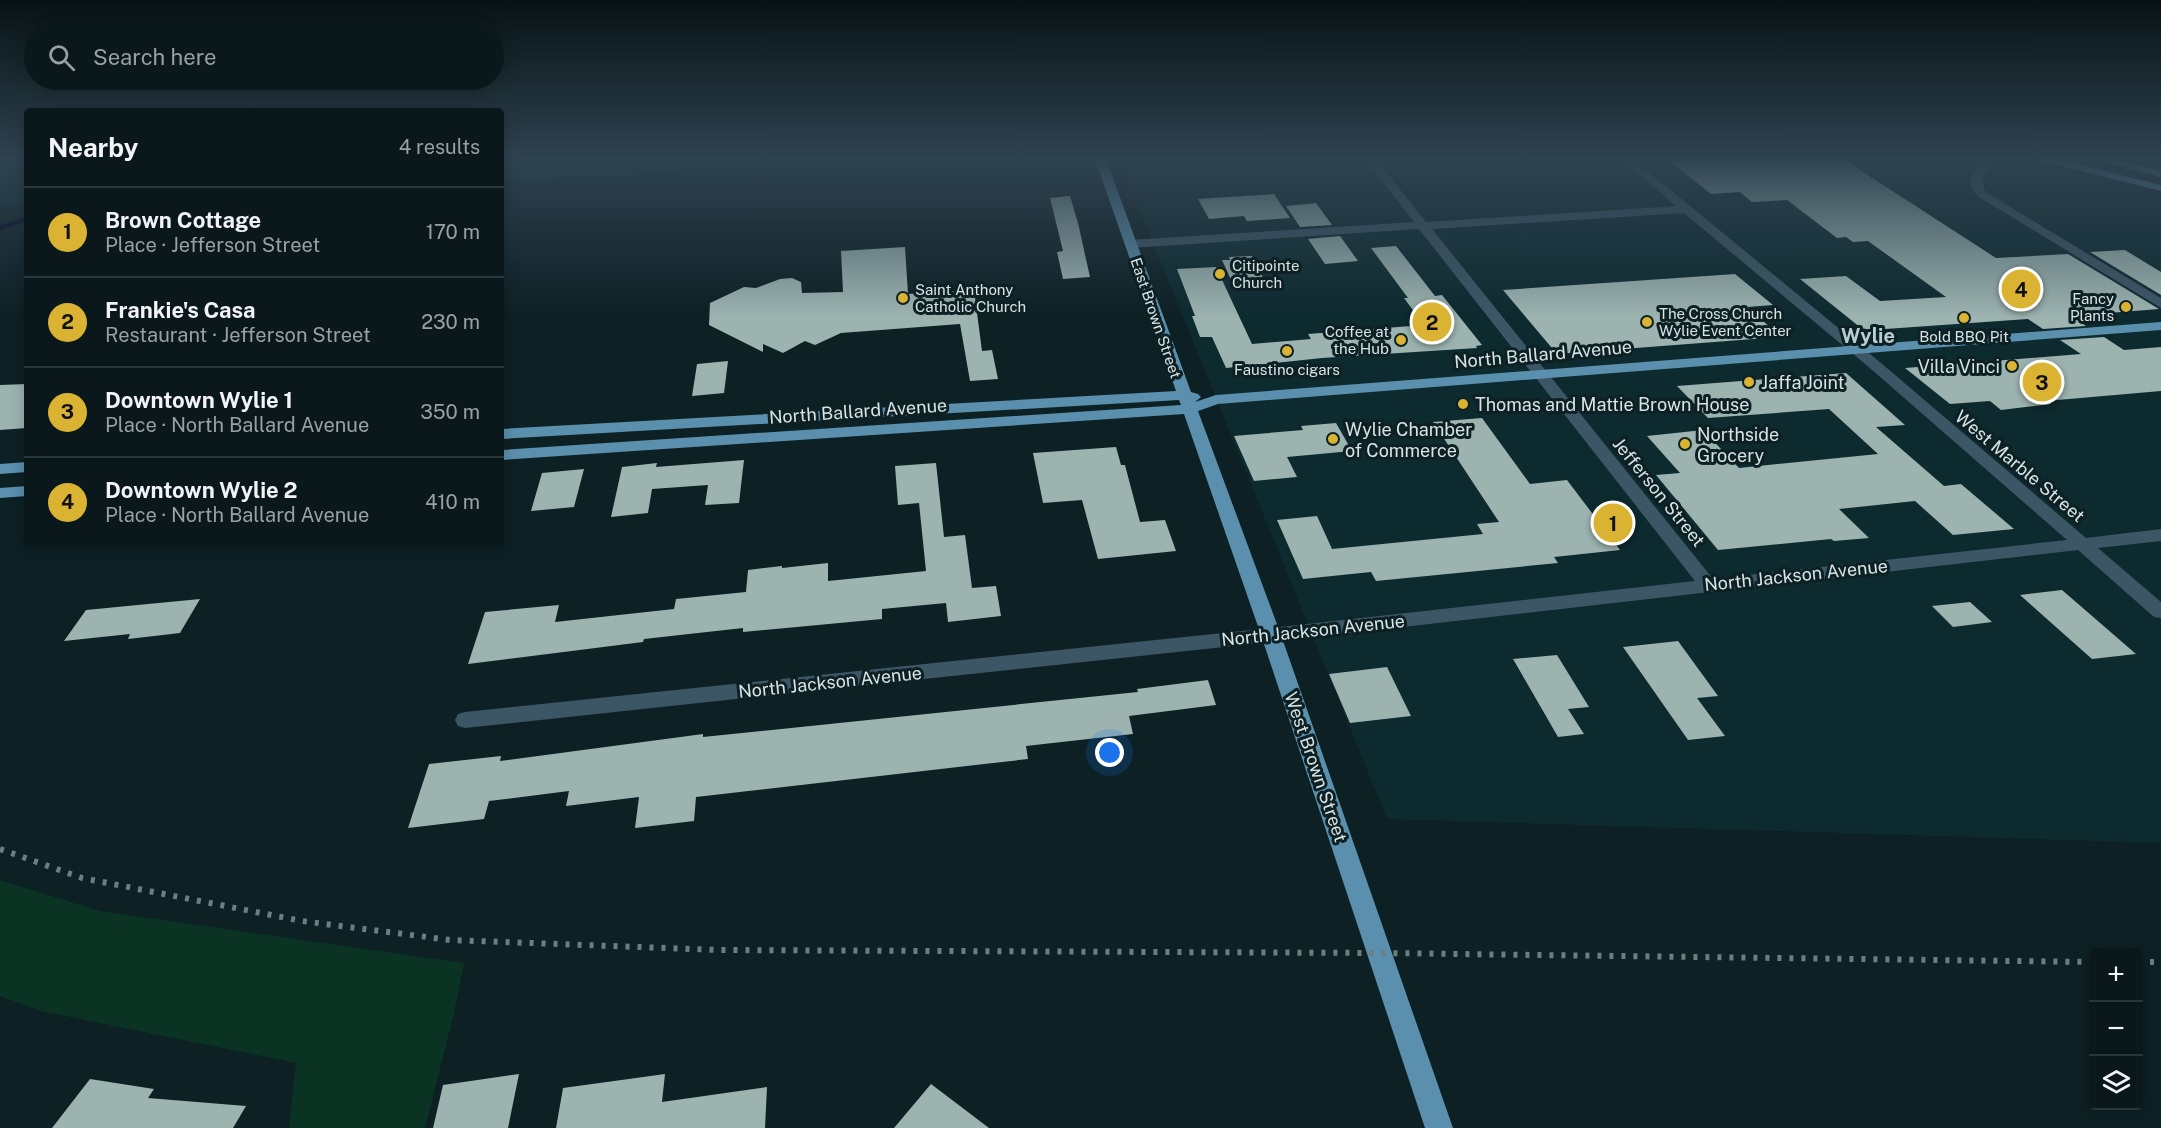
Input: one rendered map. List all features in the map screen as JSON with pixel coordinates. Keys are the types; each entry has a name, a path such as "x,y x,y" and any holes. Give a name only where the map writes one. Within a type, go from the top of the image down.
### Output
{"main road":[{"name":"East Brown Street","path":"1119,212 1186,402"},
{"name":"North Ballard Avenue","path":"504,455 2161,326"},
{"name":"North Ballard Avenue","path":"504,434 1186,402"},
{"name":"West Brown Street","path":"1186,402 1271,635 1439,1128"},
{"path":"0,469 24,467"},
{"path":"0,494 24,492"}],"street":[{"name":"Jefferson Street","path":"1414,212 1708,585"},
{"path":"1130,244 1626,212"},
{"name":"West Marble Street","path":"1689,212 1854,349 2161,612"},
{"path":"2010,212 2161,304"},
{"name":"North Jackson Avenue","path":"465,720 1271,635 2161,535"}],"shaded area":[{"path":"1140,212 2161,212 2161,843 1387,819"}],"green space":[{"path":"0,880 100,911 464,963 425,1128 289,1128 296,1063 41,1011 0,996"}],"building":[{"path":"1053,212 1075,212 1090,277 1063,279 1057,252 1063,251"},
{"path":"1205,212 1286,212 1290,218 1247,221 1244,216 1209,219"},
{"path":"1290,212 1322,212 1332,225 1300,227"},
{"path":"1802,212 1924,212 1996,258 2068,254 2159,309 2071,316 2086,326 2043,329 2028,319 1871,330 1861,328 1800,279 1846,276 1880,301 1946,297 1868,241 1853,242 1846,237 1837,238"},
{"path":"1340,236 1358,261 1325,264 1308,239"},
{"path":"1396,246 1435,296 1442,295 1482,345 1476,346 1477,348 1322,358 1226,368 1212,337 1200,337 1192,316 1195,316 1177,269 1216,267 1252,344 1311,339 1308,334 1424,325 1404,298 1408,298 1371,248"},
{"name":"Saint Anthony Catholic Church","path":"905,247 908,294 974,290 982,351 992,350 998,379 970,381 960,324 841,333 815,345 805,341 783,353 763,344 763,352 709,325 710,303 744,287 756,288 780,279 792,278 801,282 802,293 843,292 841,251"},
{"path":"2125,250 2161,272 2161,295 2090,252"},
{"path":"1252,256 1265,282 1233,284 1222,260 1230,260 1229,257"},
{"name":"The Cross Church Wylie Event Center","path":"1735,274 1773,305 1747,307 1781,337 1557,354 1503,290"},
{"path":"2104,337 2124,350 2161,347 2161,391 2046,401 2051,404 2001,410 1990,401 1950,404 1905,368 2081,354 2060,340"},
{"path":"728,361 724,393 692,396 697,364"},
{"path":"1846,373 1905,425 1876,427 1944,486 1961,484 2014,529 1953,535 1915,501 1839,509 1869,538 1834,541 1831,539 1718,550 1656,475 1680,473 1647,436 1703,430 1739,468 1878,454 1829,409 1708,418 1677,386"},
{"path":"24,384 24,428 0,430 0,385"},
{"path":"1482,418 1530,484 1567,480 1620,550 1554,557 1558,563 1376,581 1371,572 1303,579 1277,520 1317,516 1332,549 1483,534 1477,524 1499,522 1433,422"},
{"path":"1336,423 1352,451 1287,457 1297,477 1254,481 1234,436 1303,430 1301,426"},
{"path":"1116,447 1121,465 1125,465 1140,522 1165,520 1176,551 1098,559 1082,500 1043,503 1033,453"},
{"path":"744,460 739,503 705,505 708,485 652,489 648,513 611,517 622,467 657,463 656,467"},
{"path":"936,463 944,537 965,535 972,588 996,586 1001,616 948,622 946,603 882,609 882,619 743,632 743,628 644,639 643,642 468,664 485,612 559,605 555,622 674,609 676,599 746,592 748,570 782,566 782,568 828,563 828,581 926,571 919,503 898,505 895,466"},
{"path":"584,469 574,507 531,511 542,473"},
{"path":"2062,590 2136,654 2092,659 2020,595"},
{"path":"200,599 180,633 128,639 130,634 64,641 86,610"},
{"path":"1970,602 1992,622 1953,627 1932,606"},
{"path":"1678,641 1718,696 1697,698 1725,736 1688,740 1623,647"},
{"path":"1557,655 1589,707 1568,709 1584,734 1558,737 1513,659"},
{"path":"1387,667 1411,716 1350,723 1329,674"},
{"path":"1208,680 1216,705 1129,716 1133,734 1026,746 1028,759 696,797 694,821 635,828 639,797 566,806 569,791 489,801 484,819 408,828 429,764 501,756 500,761 703,734 703,737 1138,692 1137,689"},
{"path":"519,1074 508,1128 433,1128 443,1085"},
{"path":"665,1074 662,1102 767,1087 765,1128 556,1128 563,1088"},
{"path":"90,1079 154,1089 148,1098 246,1106 233,1128 52,1128"},
{"path":"931,1084 989,1128 894,1128"}],"waterway":[{"path":"0,228 24,220"}],"railway":[{"path":"0,849 82,878 302,921 450,940 719,950 1380,953 2089,962"},
{"path":"2143,962 2161,962"}],"place":[{"name":"Citipointe Church","path":"1220,274"},
{"name":"Downtown Wylie 2","path":"2021,289"},
{"name":"Saint Anthony Catholic Church","path":"903,298"},
{"name":"Fancy Plants","path":"2126,307"},
{"name":"Bold BBQ Pit","path":"1964,318"},
{"name":"Frankie's Casa","path":"1432,322"},
{"name":"The Cross Church Wylie Event Center","path":"1647,322"},
{"name":"Coffee at the Hub","path":"1401,340"},
{"name":"Faustino cigars","path":"1287,351"},
{"name":"Villa Vinci","path":"2012,366"},
{"name":"Jaffa Joint","path":"1749,382"},
{"name":"Downtown Wylie 1","path":"2042,382"},
{"name":"Thomas and Mattie Brown House","path":"1463,404"},
{"name":"Wylie Chamber of Commerce","path":"1333,439"},
{"name":"Northside Grocery","path":"1685,444"},
{"name":"Brown Cottage","path":"1613,523"}],"district":[{"name":"Wylie","path":"1868,336"}]}
